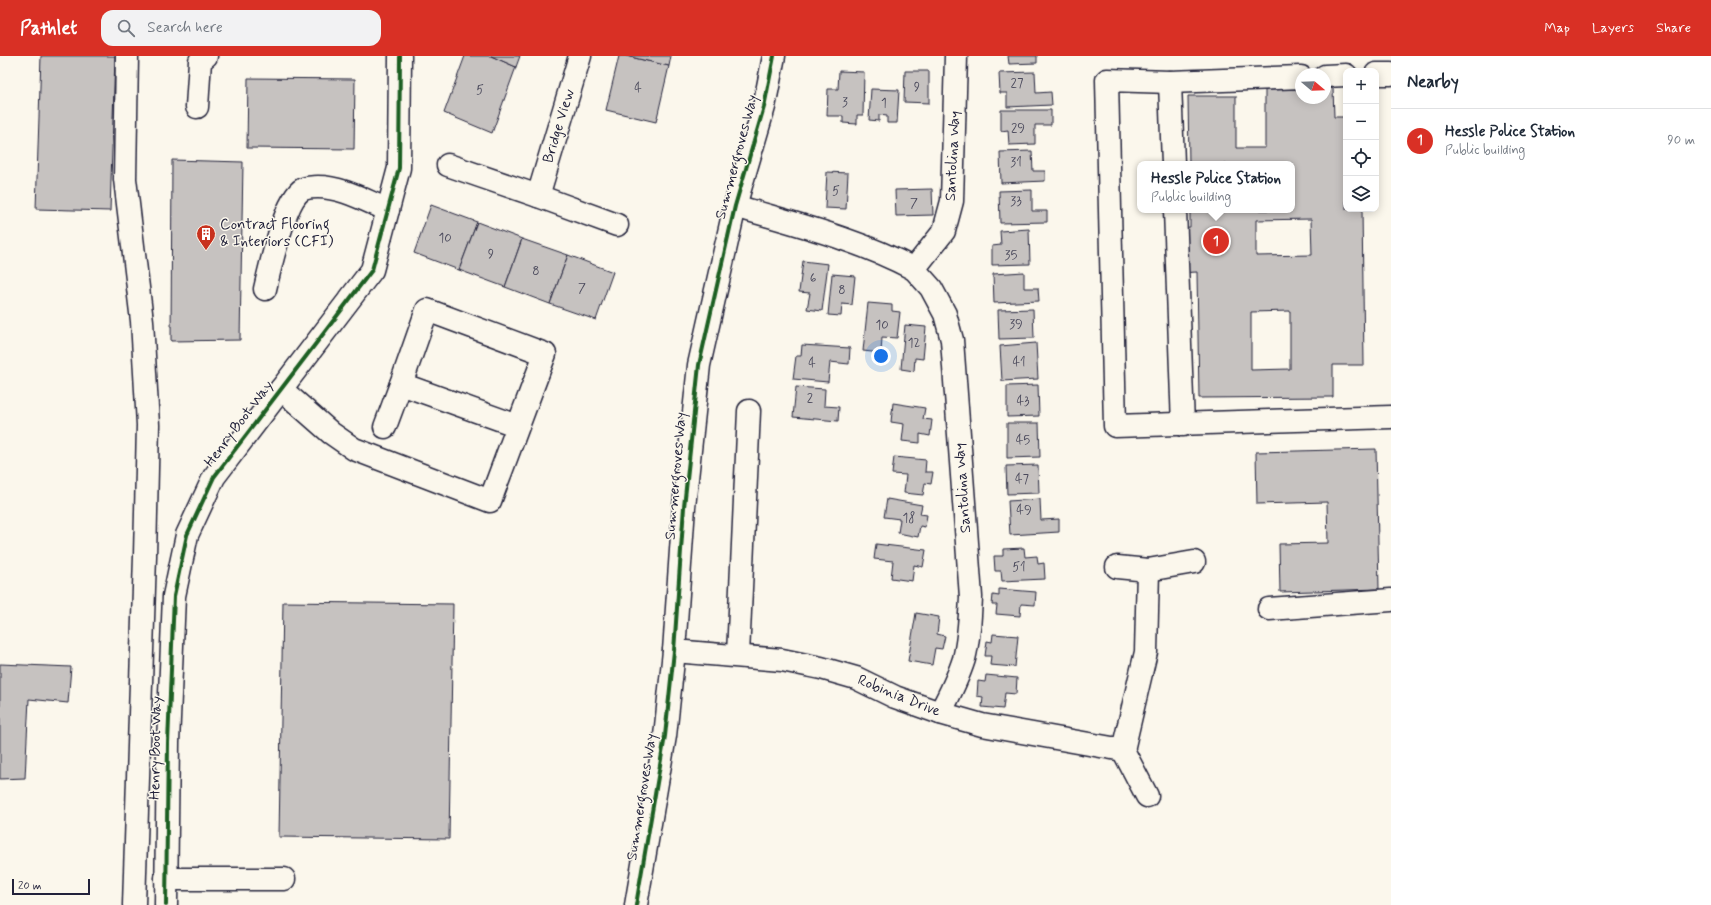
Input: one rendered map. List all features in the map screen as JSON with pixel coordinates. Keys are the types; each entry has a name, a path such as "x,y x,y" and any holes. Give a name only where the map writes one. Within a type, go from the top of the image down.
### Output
{"street":[{"path":"127,56 125,179 142,321 148,425 134,905"},
{"path":"197,107 200,61 206,56"},
{"name":"Henry Boot Way","path":"166,905 168,761 174,596 187,535 214,477 372,270 399,168 400,56"},
{"name":"Bridge View","path":"538,196 580,56"},
{"name":"Summergroves Way","path":"636,905 665,736 674,651 684,507 699,364 735,206 764,107 774,56"},
{"name":"Santolina Way","path":"914,269 944,231 952,202 956,56"},
{"path":"1379,74 1391,74"},
{"path":"1331,76 1343,75"},
{"path":"1295,77 1170,82 1107,80 1115,426 1183,425 1391,417"},
{"path":"1170,82 1173,161"},
{"path":"448,165 617,225"},
{"path":"265,289 292,201 303,190 316,186 334,189 388,210"},
{"name":"Santolina Way","path":"735,206 798,224 892,257 914,269 931,288 945,314 952,340 971,597 970,628 964,659 953,687 940,713"},
{"path":"1175,213 1183,425"},
{"path":"281,389 331,433 354,449 490,501 545,354 427,310 385,427"},
{"path":"401,384 518,426"},
{"path":"738,655 749,411"},
{"path":"1117,567 1148,570 1194,562"},
{"path":"1147,796 1123,750 1146,652 1148,570"},
{"path":"1269,608 1391,600"},
{"name":"Robinia Drive","path":"674,651 738,655 782,660 856,678 895,697 982,726 1123,750"},
{"path":"138,761 168,761"},
{"path":"166,879 284,879"}],"building":[{"path":"41,56 115,56 110,211 36,209"},
{"path":"465,56 491,56 516,67 492,133 444,113"},
{"path":"491,56 520,56 516,67"},
{"path":"619,56 626,56 669,66 656,122 606,110"},
{"path":"626,56 671,56 669,66"},
{"path":"1008,56 1037,56 1037,63 1009,64"},
{"path":"839,71 864,72 863,115 857,115 857,124 843,123 843,116 827,116 828,89 838,89"},
{"path":"905,71 929,71 929,103 904,102"},
{"path":"1035,72 1036,93 1051,92 1052,105 1007,107 1007,93 1000,93 999,73"},
{"path":"248,78 355,79 354,149 247,148"},
{"path":"1331,88 1333,88 1334,117 1343,117 1343,212 1362,212 1364,365 1333,365 1333,397 1199,398 1197,272 1177,273 1176,228 1190,227 1190,213 1295,213 1295,161 1189,161 1188,96 1236,96 1236,148 1265,148 1265,90 1295,89 1295,104 1331,104","holes":["1311,219 1312,255 1256,256 1256,220","1290,311 1290,369 1251,370 1251,312"]},
{"path":"871,89 899,90 897,123 887,123 887,116 879,115 879,121 869,120"},
{"path":"1001,110 1051,110 1051,125 1035,125 1035,144 1009,145 1008,130 1001,131"},
{"path":"1032,151 1033,171 1045,171 1045,181 1001,183 1000,152"},
{"name":"Contract Flooring & Interiors (CFI)","path":"172,160 243,162 240,340 171,341"},
{"path":"827,172 848,173 846,209 825,208"},
{"path":"932,189 933,215 896,216 895,190"},
{"path":"1032,190 1032,211 1047,211 1047,222 1000,223 999,191"},
{"path":"431,205 477,222 459,270 414,253"},
{"path":"477,222 522,239 505,287 459,270"},
{"path":"1029,229 1030,264 992,265 992,246 1001,245 1000,231"},
{"path":"522,239 568,255 550,304 505,287"},
{"path":"568,255 613,272 596,320 550,304"},
{"path":"803,261 828,264 822,311 807,309 810,293 799,292"},
{"path":"1024,272 1024,288 1038,288 1039,301 994,303 993,274"},
{"path":"832,274 855,276 852,305 842,304 841,316 828,315"},
{"path":"868,303 892,305 892,311 900,312 897,338 882,337 881,353 863,351"},
{"path":"1033,309 1034,338 999,339 998,310"},
{"path":"905,325 926,327 923,359 915,358 914,371 901,369"},
{"path":"1036,343 1038,379 1002,381 1000,346"},
{"path":"802,345 850,348 849,364 830,362 828,382 793,379 796,356 801,356"},
{"path":"1038,385 1039,416 1007,417 1007,386"},
{"path":"796,387 825,389 824,406 839,407 838,421 793,417"},
{"path":"893,403 925,408 923,419 932,420 930,436 920,434 920,443 902,441 904,424 891,422"},
{"path":"1007,423 1039,423 1040,457 1007,458"},
{"path":"1376,449 1379,589 1280,592 1279,544 1328,543 1327,502 1257,504 1256,452"},
{"path":"894,457 926,460 925,472 933,472 931,484 925,483 923,495 904,493 906,475 892,474"},
{"path":"1038,465 1039,493 1007,494 1006,466"},
{"path":"887,499 922,505 920,514 927,515 925,527 920,526 918,537 898,533 900,519 884,517"},
{"path":"1040,499 1041,520 1059,519 1059,532 1010,535 1008,501"},
{"path":"876,544 926,550 923,567 914,565 912,581 891,578 893,561 874,559"},
{"path":"1024,548 1025,557 1037,556 1038,564 1044,563 1045,579 1002,581 1001,571 995,571 994,556 1003,556 1003,549"},
{"path":"999,589 1036,592 1035,605 1021,604 1020,616 996,614 997,605 992,605 993,595 999,596"},
{"path":"283,602 453,604 449,839 279,837"},
{"path":"916,613 939,617 937,634 945,636 942,649 935,648 932,665 908,661"},
{"path":"993,634 1018,636 1015,667 990,665 991,656 985,656 987,641 992,642"},
{"path":"0,664 71,667 68,703 29,699 25,778 0,779"},
{"path":"986,675 1017,678 1016,694 1005,693 1003,709 982,707 983,697 977,696 978,681 985,682"}],"cycle path":[{"path":"166,905 168,743 174,596 187,535 214,477 372,270 399,168 400,56"},
{"path":"636,905 665,736 674,651 684,507 699,365 735,206 764,107 774,56"}],"place":[{"name":"Hessle Police Station","path":"1216,241"},
{"name":"Contract Flooring & Interiors (CFI)","path":"206,251"}]}
